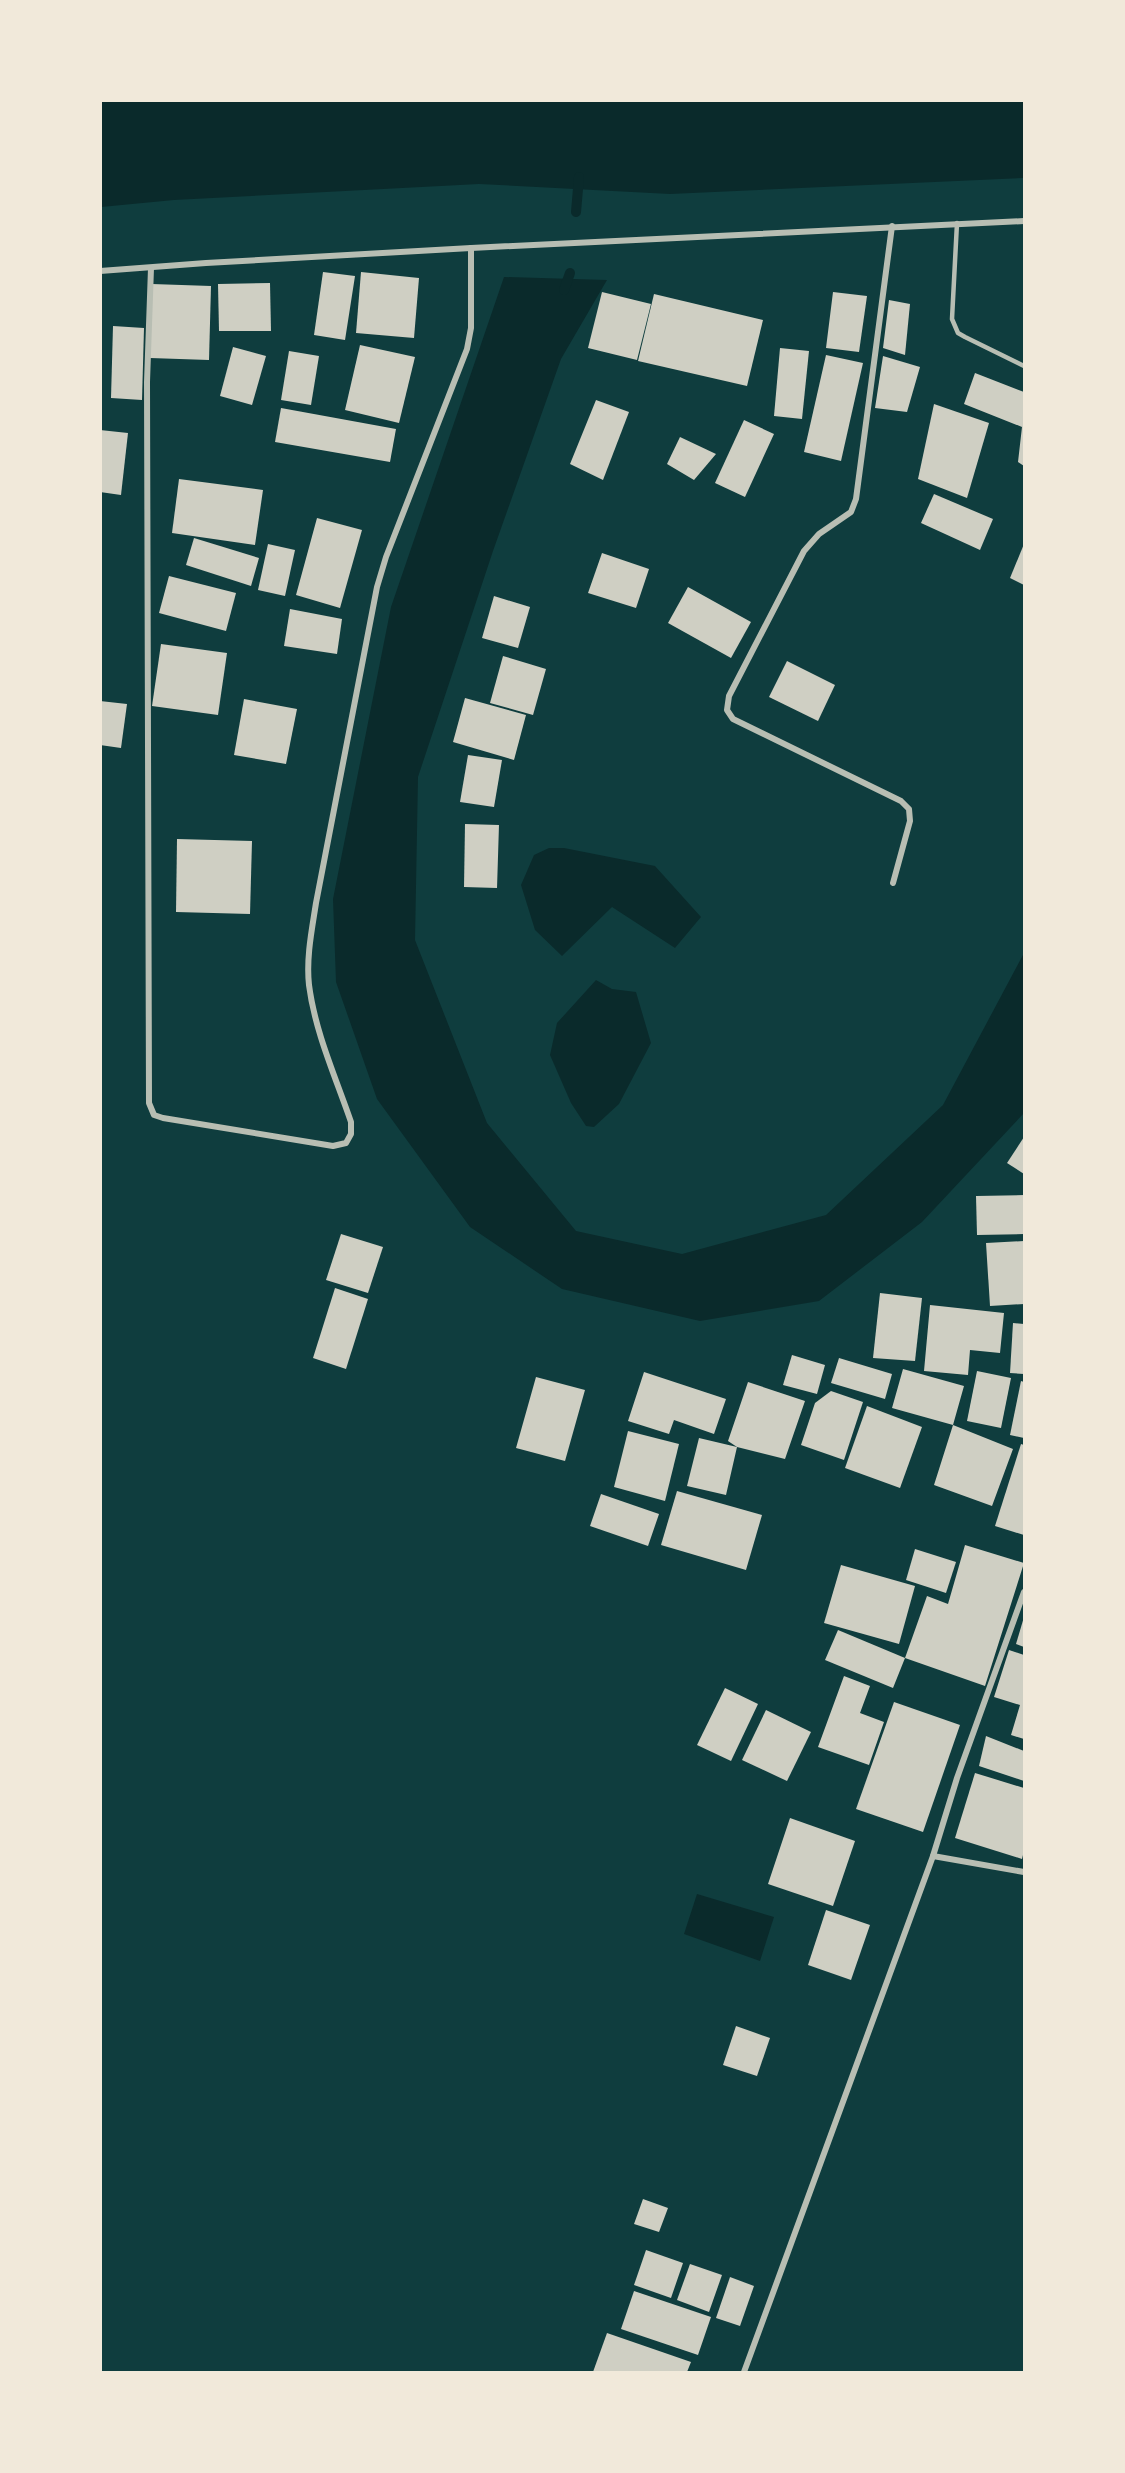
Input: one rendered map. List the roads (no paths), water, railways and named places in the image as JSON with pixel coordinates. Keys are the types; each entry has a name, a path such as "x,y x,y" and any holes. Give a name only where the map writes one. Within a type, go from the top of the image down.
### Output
{"street":[{"path":"100,271 206,262 1024,221"},
{"path":"892,226 855,499 851,512 819,534 804,551 729,696 727,710 733,719 902,801 909,809 910,821 893,883"},
{"path":"151,268 147,382 149,1103 154,1115 163,1118 333,1146 346,1143 351,1134 351,1122 315,1016 309,983 309,948 314,914 377,586 390,546 466,349 471,328 471,248"},
{"path":"744,2373 933,1856 957,1779 1024,1592"},
{"path":"933,1856 1024,1872"}],"lane":[{"path":"957,223 952,319 958,333 1024,366"}],"water":[{"path":"101,100 1024,101 1024,178 670,194 479,184 174,200 101,207"},
{"path":"504,277 607,280 561,359 493,551 418,777 415,940 487,1123 576,1231 682,1254 826,1215 943,1105 1024,953 1024,1113 922,1222 819,1301 700,1321 562,1289 470,1227 377,1099 336,982 333,899 391,607"},
{"path":"549,848 564,848 655,866 701,917 675,948 612,907 562,956 535,930 521,885 534,855"},
{"path":"596,980 612,989 636,992 651,1043 619,1104 594,1127 586,1126 571,1103 550,1055 557,1023"},
{"path":"697,1894 774,1917 760,1961 684,1934"}],"waterway":[{"path":"576,212 579,177"},
{"path":"564,290 570,273"}]}
